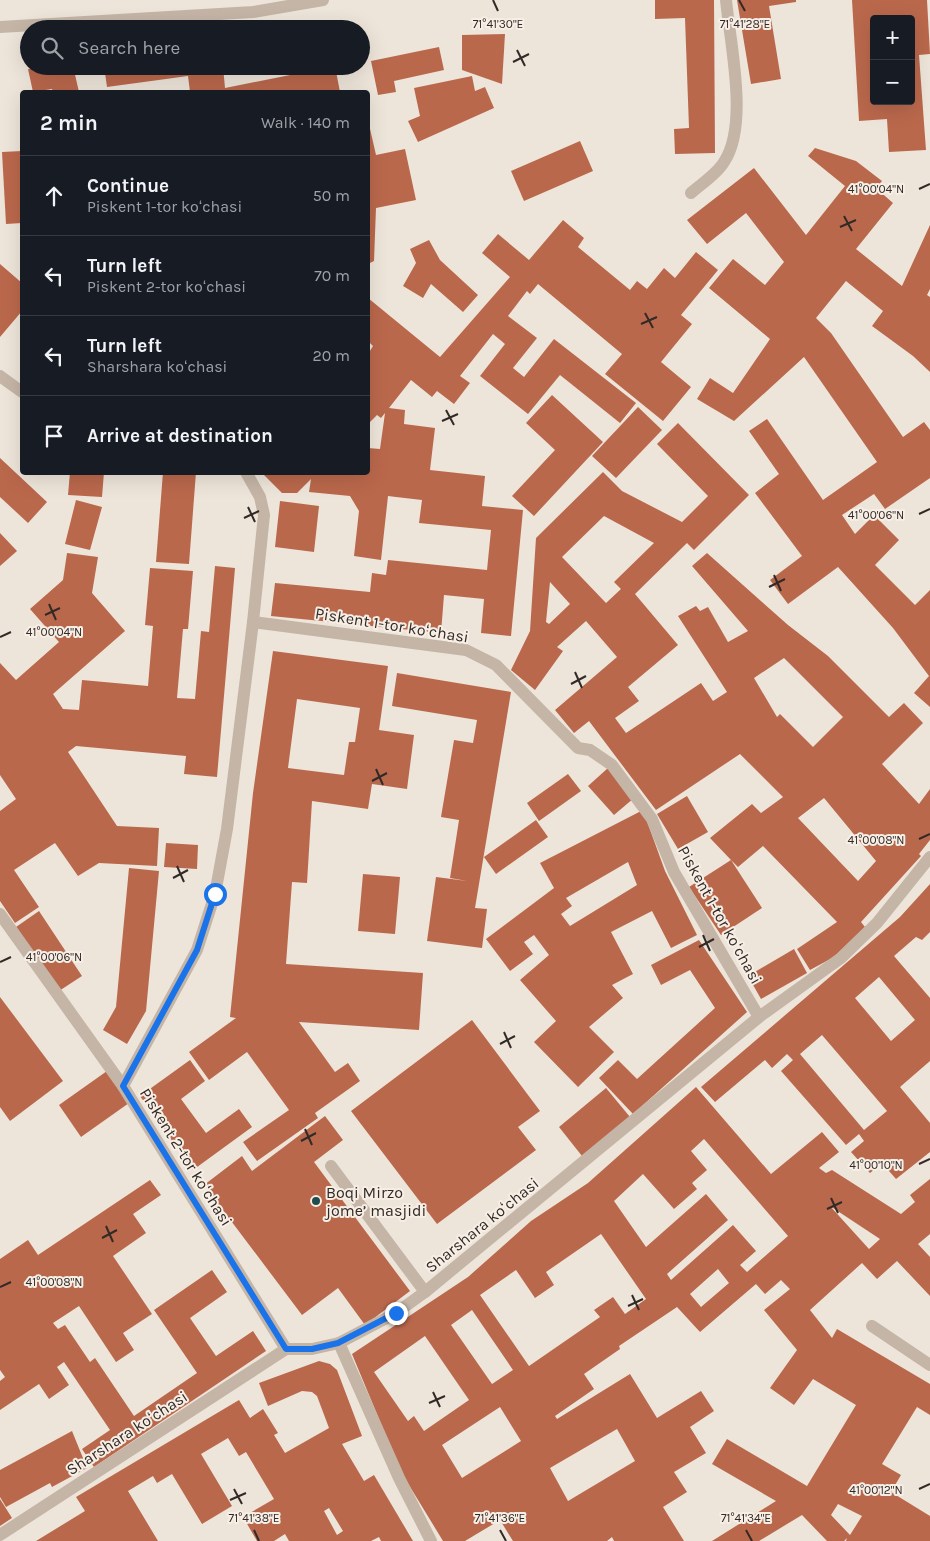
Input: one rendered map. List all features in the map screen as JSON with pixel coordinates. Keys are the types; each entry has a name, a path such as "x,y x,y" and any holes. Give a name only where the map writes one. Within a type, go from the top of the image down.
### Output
{"street":[{"path":"118,20 253,12 323,0"},
{"path":"691,193 724,162 736,132 737,106 726,0"},
{"path":"0,27 20,26"},
{"path":"0,376 20,391"},
{"path":"123,1086 197,950 215,894 227,829 254,622 264,515 260,497 248,475"},
{"name":"Piskent 1-tor koʻchasi","path":"254,622 466,650 496,665 578,748 590,750 612,765 652,819 674,872 759,1017"},
{"name":"Sharshara koʻchasi","path":"0,1535 286,1349 312,1349 338,1343 396,1313 425,1292 759,1017 841,958 877,923 930,857"},
{"name":"Piskent 2-tor koʻchasi","path":"0,914 123,1086 286,1349"},
{"path":"331,1166 425,1292"},
{"path":"872,1326 930,1364"},
{"path":"338,1343 399,1478 431,1541"}],"building":[{"path":"655,0 714,0 715,153 675,154 674,129 689,128 685,18 655,19"},
{"path":"737,0 796,0 796,2 769,6 781,79 751,84"},
{"path":"852,0 927,0 930,54 919,55 926,150 889,152 887,119 859,121"},
{"path":"505,34 502,84 462,70 462,35"},
{"path":"439,47 444,70 394,81 396,92 378,95 371,61"},
{"path":"29,75 75,75 79,90 52,89 33,90"},
{"path":"105,75 224,75 225,88 290,75 337,75 340,90 190,90 188,76 107,87"},
{"path":"472,76 475,91 485,87 494,108 418,142 408,121 420,116 414,88"},
{"path":"370,129 376,155 405,149 416,200 376,208 374,261 370,263"},
{"path":"580,141 593,171 524,201 511,171"},
{"path":"815,148 856,161 882,181 876,188 893,203 856,249 902,286 930,225 930,289 927,295 930,297 930,372 913,356 872,326 883,311 846,281 816,318 831,333 903,437 924,422 930,430 930,478 885,509 874,494 842,515 855,534 874,515 899,540 875,565 915,605 930,590 930,707 914,693 929,676 893,628 838,567 788,604 770,580 802,556 755,493 779,474 749,431 767,419 823,500 877,462 804,357 734,421 697,399 710,378 733,393 770,339 709,288 733,259 765,285 784,262 746,213 707,244 687,220 754,168 806,235 845,186 808,156"},
{"path":"20,151 20,223 6,224 2,152"},
{"path":"563,220 584,238 578,247 630,290 637,281 647,289 664,268 675,278 696,252 718,270 681,315 692,324 661,362 691,387 663,421 605,374 622,354 538,284 530,294 527,291 508,316 537,338 513,368 524,377 554,339 636,403 620,423 560,375 528,414 480,376 505,344 493,334 460,376 470,383 454,404 437,391 432,397 411,380 389,408 405,410 404,424 435,428 430,470 485,476 482,506 523,510 511,636 481,633 484,599 444,595 441,633 271,616 275,583 370,592 372,573 386,575 388,560 487,570 491,530 419,523 422,500 388,496 381,560 354,556 359,511 350,496 309,492 311,479 297,493 282,493 264,475 370,475 370,448 380,449 385,413 381,418 377,415 370,422 370,351 373,346 370,343 370,300 440,357 510,277 482,253 498,234 529,260"},
{"path":"429,240 440,260 478,295 463,312 431,284 423,298 403,286 416,263 410,249"},
{"path":"0,264 20,281 20,313 0,337"},
{"path":"552,395 603,442 534,516 512,496 555,450 526,423"},
{"path":"638,407 662,430 616,478 592,456"},
{"path":"678,423 749,495 694,550 687,543 635,594 678,645 628,687 639,701 615,718 626,733 701,683 713,701 727,692 678,616 696,606 700,611 708,607 728,642 748,631 692,566 707,553 788,625 828,656 889,717 904,703 923,723 882,764 919,804 930,789 930,840 919,854 921,856 861,922 865,927 834,957 810,970 797,949 837,922 763,846 738,867 710,838 752,804 761,813 783,797 740,754 656,810 589,721 574,733 555,710 617,657 586,621 557,647 563,651 535,690 511,670 530,631 536,538 603,472 622,491 682,522 708,496 657,444","holes":["604,516 654,543 614,582 621,589 606,603 562,557","550,582 570,604 549,624 546,622","784,658 843,717 813,747 780,714 777,717 754,678","824,798 876,861 858,881 798,818"]},
{"path":"0,458 47,502 28,523 0,497"},
{"path":"70,475 104,475 102,497 68,495"},
{"path":"163,475 196,475 189,564 156,562"},
{"path":"76,500 102,507 90,550 65,544"},
{"path":"280,501 319,506 314,552 275,547"},
{"path":"0,533 17,551 0,566"},
{"path":"67,553 98,557 92,593 125,631 53,694 63,709 79,710 82,680 148,686 153,626 145,625 150,568 193,571 188,629 183,629 177,698 195,699 201,631 209,632 215,566 235,568 217,777 184,774 186,756 76,746 68,752 117,826 159,828 157,866 99,863 78,876 55,843 14,870 39,907 15,923 0,901 0,811 16,799 0,775 0,663 16,680 59,642 30,609 63,580"},
{"path":"273,651 388,666 379,730 414,735 407,789 372,784 368,809 312,801 307,883 292,882 286,964 423,973 419,1030 299,1022 335,1072 348,1063 360,1081 315,1113 318,1118 257,1161 243,1142 289,1110 247,1052 209,1080 189,1052 236,1018 230,1017 253,793","holes":["297,699 360,708 355,742 349,742 344,775 288,768"]},
{"path":"397,673 511,692 475,908 487,909 482,948 427,941 436,877 467,881 450,878 459,820 441,817 454,740 473,743 477,720 392,706"},
{"path":"608,768 634,798 614,815 588,786"},
{"path":"568,774 581,791 539,821 527,803"},
{"path":"687,796 708,832 678,849 657,814"},
{"path":"643,810 665,871 697,935 671,948 652,911 611,932 633,974 612,985 623,998 589,1027 614,1052 578,1087 534,1042 556,1021 520,980 549,955 534,935 524,942 533,954 510,971 486,939 554,888 540,863","holes":["628,862 637,885 570,926 561,914 572,906 566,898"]},
{"path":"536,820 548,837 496,874 484,857"},
{"path":"166,843 198,845 197,869 164,867"},
{"path":"731,860 762,908 721,935 689,887"},
{"path":"129,868 159,871 146,1011 127,1044 103,1030 116,1007"},
{"path":"363,874 400,877 395,934 358,931"},
{"path":"930,884 930,932 922,940 916,937 894,956 930,998 930,1061 900,1087 930,1123 930,1152 896,1179 882,1163 870,1173 851,1152 864,1141 859,1134 846,1145 781,1071 793,1060 787,1054 772,1068 765,1060 715,1102 701,1087 900,917","holes":["879,977 915,1020 891,1041 855,998","822,1035 887,1111 864,1130 800,1054"]},
{"path":"39,911 82,976 59,991 16,927"},
{"path":"699,940 747,1012 633,1114 599,1078 618,1060 637,1079 715,1008 690,970 661,985 651,965"},
{"path":"794,949 807,973 761,999 748,976"},
{"path":"0,997 63,1081 10,1121 0,1107"},
{"path":"472,1020 540,1111 518,1127 536,1150 437,1224 351,1111"},
{"path":"190,1060 205,1081 181,1099 206,1133 239,1109 252,1127 193,1170 140,1096"},
{"path":"107,1071 129,1103 81,1137 59,1105"},
{"path":"696,1087 771,1174 822,1132 839,1152 819,1168 826,1173 832,1170 901,1214 915,1202 910,1195 930,1179 930,1234 918,1244 930,1257 930,1296 897,1261 877,1279 862,1263 810,1310 832,1338 837,1329 930,1384 930,1415 917,1407 882,1464 901,1475 891,1492 930,1516 930,1541 846,1541 847,1538 844,1541 827,1541 802,1515 759,1541 712,1541 776,1501 712,1464 727,1439 807,1486 856,1405 813,1379 794,1405 770,1388 797,1350 764,1310 790,1289 781,1280 765,1294 756,1284 700,1332 677,1307 619,1346 620,1349 584,1374 594,1389 555,1416 557,1419 630,1374 657,1418 701,1391 714,1411 690,1427 706,1453 674,1472 687,1492 663,1507 684,1541 614,1541 612,1537 607,1541 513,1541 500,1520 465,1541 443,1541 401,1472 352,1354 468,1277 531,1221 588,1183","holes":["704,1139 788,1236 747,1272 740,1265 756,1251 733,1225 671,1280 667,1274 728,1220 706,1194 646,1247 614,1201 643,1174 674,1209 697,1189 692,1183 707,1170 691,1151","830,1206 880,1239 869,1249","601,1234 646,1299 625,1314 613,1297 594,1310 600,1317 529,1366 480,1295 516,1270 535,1298 554,1285 546,1272","718,1269 729,1283 701,1307 690,1294","472,1310 513,1370 492,1384 451,1325","425,1336 469,1400 424,1431 414,1416 408,1421 374,1372","500,1407 521,1441 462,1478 442,1445","617,1429 635,1461 568,1501 550,1468","838,1504 862,1516 850,1535 831,1515"]},
{"path":"606,1088 630,1117 582,1156 559,1127"},
{"path":"325,1116 343,1140 314,1162 410,1291 365,1325 338,1288 302,1315 204,1185 242,1156 252,1171"},
{"path":"150,1180 161,1195 133,1214 146,1233 113,1256 152,1314 123,1333 134,1350 116,1362 79,1306 53,1323 58,1329 65,1325 90,1362 95,1358 134,1416 197,1373 154,1310 212,1270 227,1292 190,1318 216,1356 253,1331 266,1351 94,1467 82,1449 110,1430 64,1362 57,1367 69,1385 49,1399 39,1384 0,1410 0,1381 5,1377 0,1370 0,1259 28,1240 38,1255"},
{"path":"319,1361 330,1364 337,1370 362,1436 342,1444 364,1481 374,1475 413,1541 381,1541 379,1537 371,1541 289,1541 285,1534 274,1541 257,1541 243,1517 274,1499 246,1452 239,1456 228,1438 201,1454 232,1506 202,1524 172,1474 157,1483 153,1476 128,1491 158,1541 36,1541 85,1511 76,1497 239,1400 250,1418 263,1409 278,1433 274,1435 285,1453 329,1428 317,1396 312,1392 302,1391 268,1406 259,1383","holes":["329,1508 343,1531 337,1535 324,1511"]},
{"path":"72,1431 87,1468 52,1487 50,1483 6,1507 0,1497 0,1470"},
{"path":"0,1499 12,1518 0,1526"}],"place":[{"name":"Boqi Mirzo jome’ masjidi","path":"316,1201"}],"route":[{"path":"215,894 197,950 123,1086 286,1349 312,1349 338,1343 396,1313"}]}
